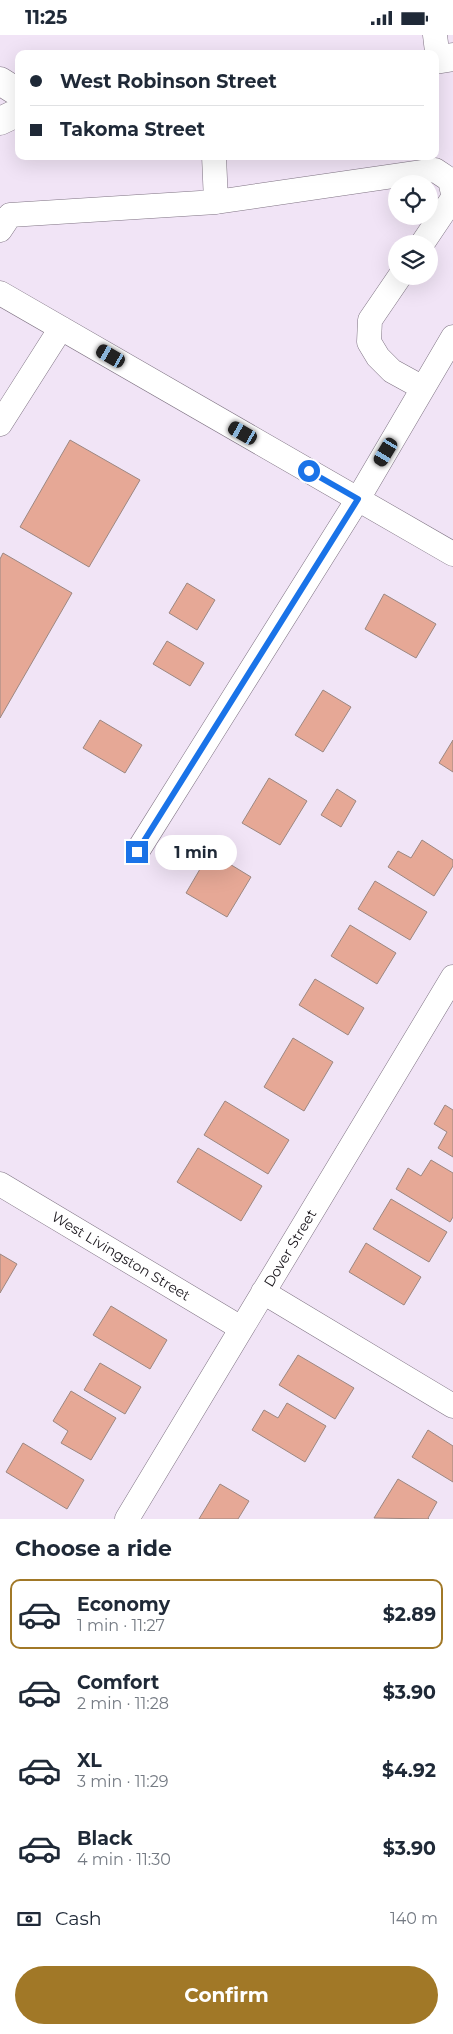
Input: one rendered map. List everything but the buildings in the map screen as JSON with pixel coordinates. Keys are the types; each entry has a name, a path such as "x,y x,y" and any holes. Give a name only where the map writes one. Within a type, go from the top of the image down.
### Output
{"main road":[{"path":"0,81 15,90"},
{"path":"0,121 15,114"}],"street":[{"path":"214,160 216,202"},
{"path":"0,230 10,215 216,202 435,169 450,180 453,194"},
{"path":"428,235 453,198"},
{"path":"394,285 370,320 369,342 378,357 392,371 423,388"},
{"path":"0,293 453,554"},
{"path":"0,424 61,328"},
{"path":"137,852 358,499 453,337"},
{"name":"Dover Street","path":"127,1519 453,977"},
{"name":"West Livingston Street","path":"0,1184 241,1328"},
{"path":"263,1292 453,1406"}],"route":[{"path":"137,852 358,499 309,471"}]}
